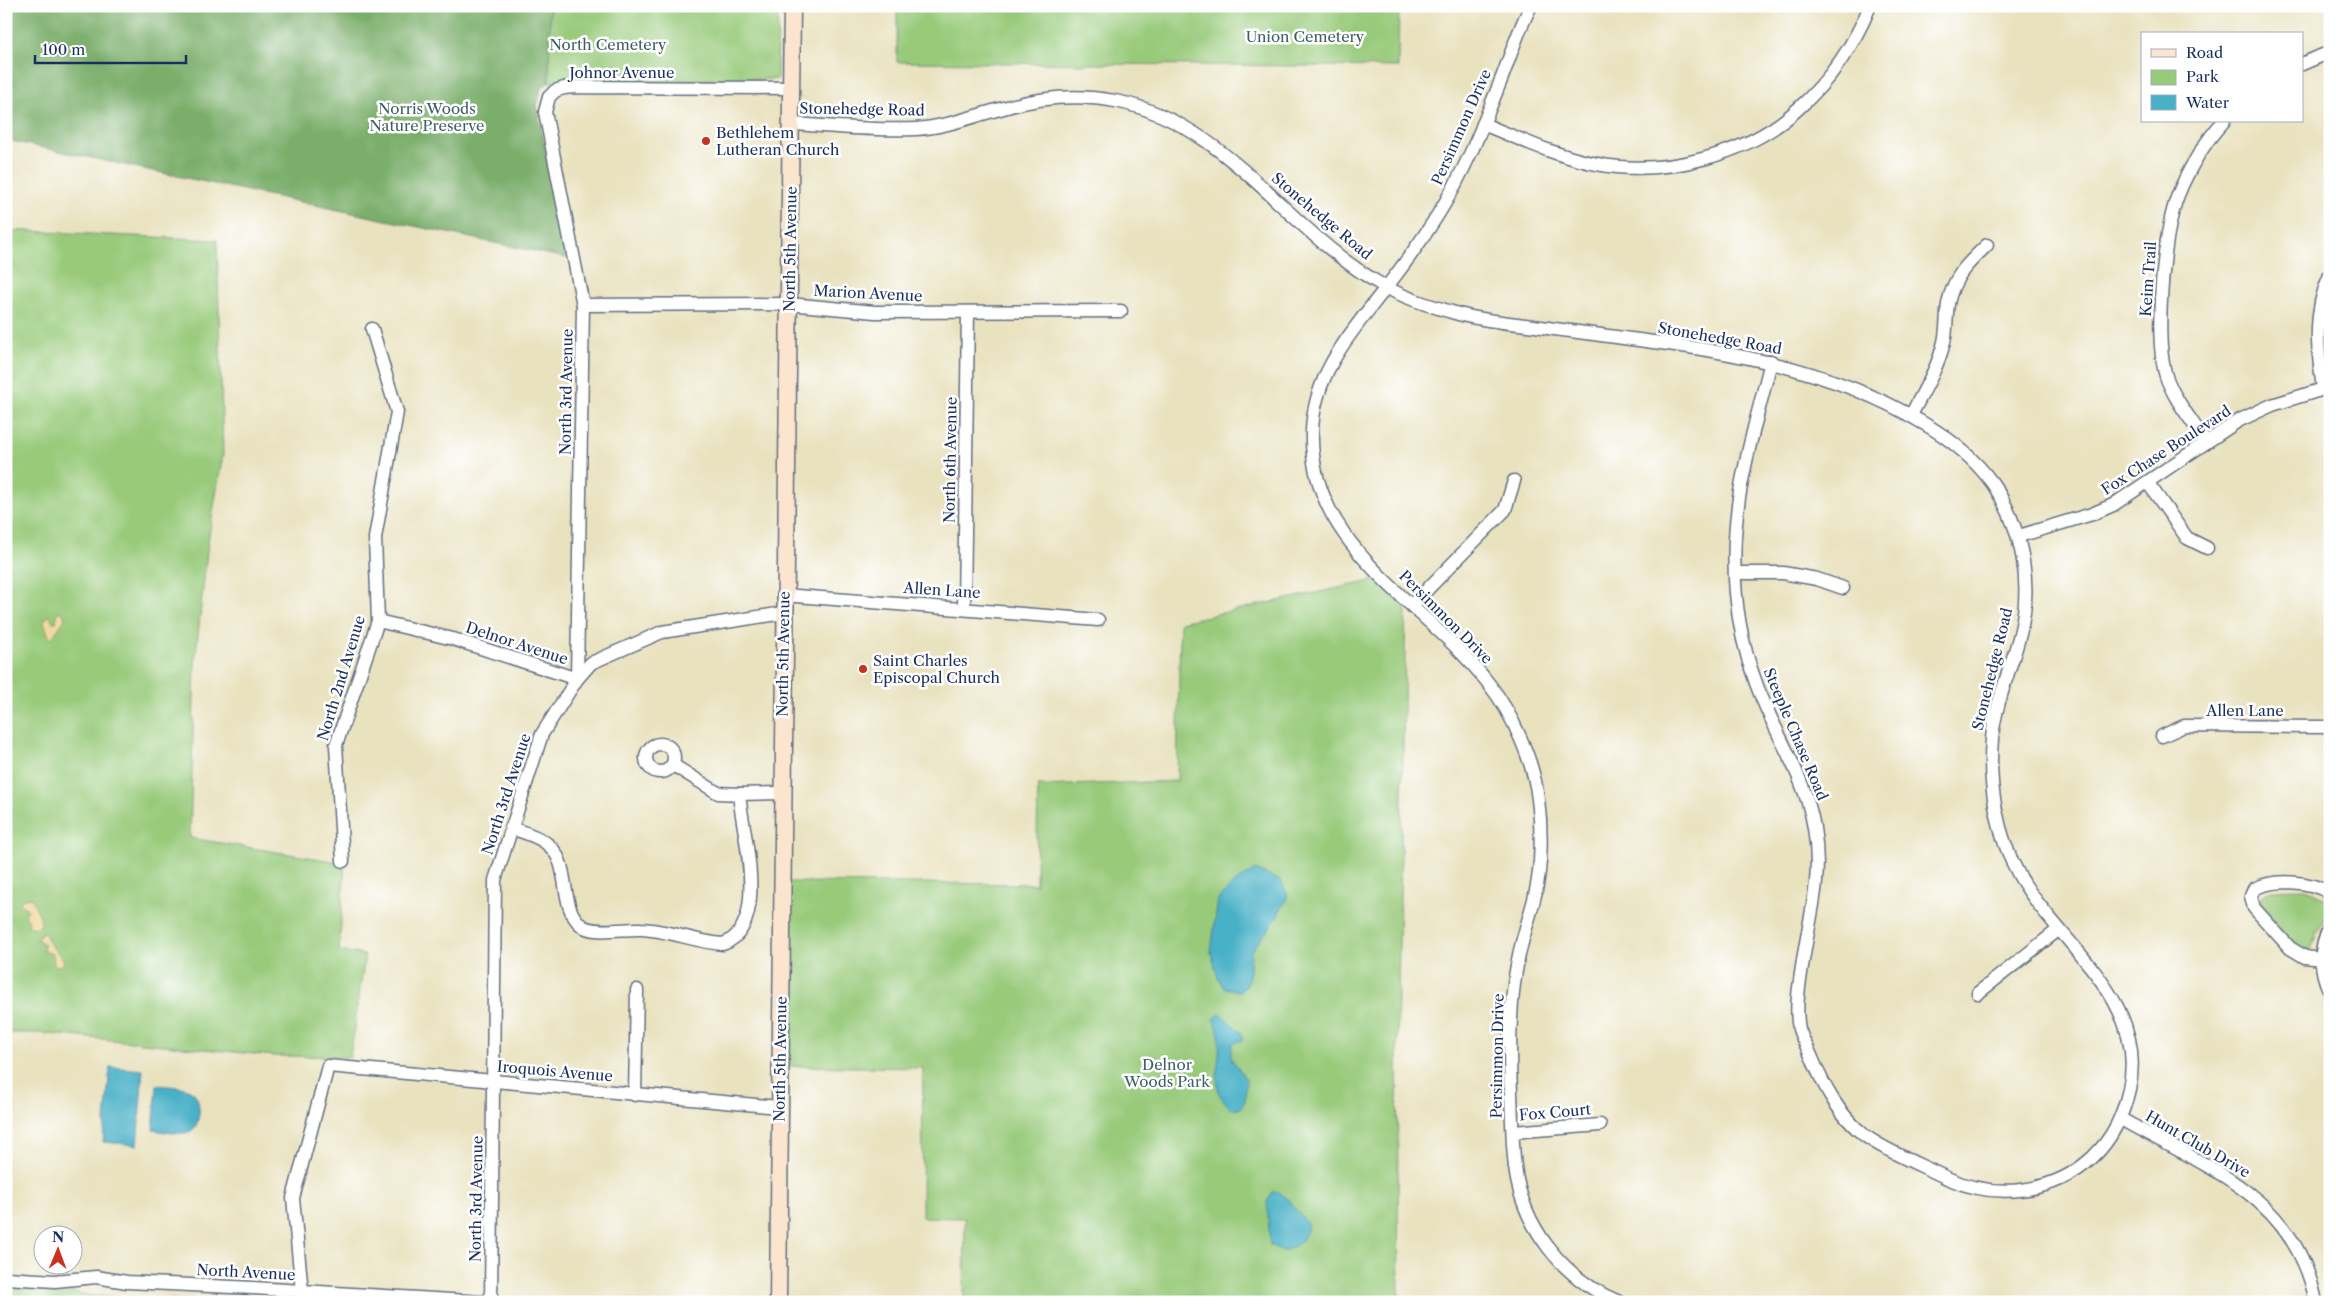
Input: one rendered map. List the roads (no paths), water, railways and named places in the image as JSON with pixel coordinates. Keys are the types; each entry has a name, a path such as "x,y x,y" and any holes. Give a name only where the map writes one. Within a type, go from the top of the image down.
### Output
{"main road":[{"name":"North 5th Avenue","path":"778,1302 784,595 792,6"}],"street":[{"name":"Persimmon Drive","path":"1531,6 1514,42 1468,160 1438,214 1386,288 1332,359 1317,401 1312,428 1313,457 1317,483 1328,510 1342,533 1412,605 1462,652 1490,684 1512,722 1528,759 1538,797 1540,849 1537,891 1518,958 1511,1012 1510,1070 1515,1169 1521,1194 1535,1230 1558,1259 1579,1279 1618,1302"},
{"path":"1483,124 1571,159 1600,165 1662,167 1700,160 1739,146 1769,130 1799,109 1846,54 1870,6"},
{"path":"2304,63 2330,52"},
{"name":"Johnor Avenue","path":"584,305 546,121 546,104 550,97 564,88 575,87 790,88"},
{"name":"Stonehedge Road","path":"791,124 914,129 955,123 1010,106 1044,99 1077,96 1115,101 1144,108 1171,120 1227,155 1318,238 1347,262 1386,288 1465,316 1725,352 1771,361 1848,385 1877,397 1947,437 1974,461 1994,486 2018,536 2024,566 2024,614 2021,631 1995,719 1992,741 1993,782 2003,838 2013,864 2030,892 2058,930 2111,993 2127,1029 2132,1070 2121,1119"},
{"name":"Keim Trail","path":"2205,441 2176,398 2166,378 2162,360 2161,306 2168,232 2178,196 2194,164 2223,122"},
{"path":"1911,415 1944,342 1949,302 1955,280 1965,266 1987,245"},
{"path":"2326,387 2316,326 2324,287 2330,275"},
{"name":"Marion Avenue","path":"584,305 789,304 875,312 1121,311"},
{"name":"North 3rd Avenue","path":"491,1302 495,880 544,728 577,679 584,305"},
{"name":"North 6th Avenue","path":"964,608 968,312"},
{"name":"North 2nd Avenue","path":"343,861 336,746 378,621 375,538 397,412 372,329"},
{"name":"Steeple Chase Road","path":"1771,361 1740,497 1736,573 1737,605 1749,664 1811,811 1816,835 1818,862 1817,891 1798,993 1800,1029 1829,1096 1863,1134 1882,1146 1968,1187 1994,1191 2018,1191 2040,1186 2065,1176 2095,1156 2121,1119"},
{"name":"Fox Chase Boulevard","path":"2018,536 2092,514 2113,505 2148,483 2205,441 2238,421 2272,405 2326,387"},
{"path":"1412,605 1505,510 1514,481"},
{"path":"2148,483 2188,538 2207,548"},
{"path":"1736,573 1783,573 1817,579 1843,588"},
{"name":"Allen Lane","path":"784,595 1098,620"},
{"name":"Delnor Avenue","path":"378,621 453,639 577,679 591,663 662,632 784,613"},
{"name":"Allen Lane","path":"2162,736 2184,726 2330,727"},
{"path":"673,765 718,793 783,793"},
{"path":"511,828 542,840 548,844 561,861 571,914 582,926 590,930 640,929 662,931 723,944 731,941 743,926 751,896 751,877 739,794"},
{"path":"2321,959 2305,957 2290,948 2254,908 2251,896 2254,889 2261,885 2286,883 2311,885 2330,893"},
{"path":"2330,926 2323,940 2321,959 2323,979 2330,992"},
{"path":"1978,993 2058,930"},
{"path":"635,1095 637,990"},
{"name":"Iroquois Avenue","path":"302,1292 293,1198 328,1066 779,1107"},
{"name":"Hunt Club Drive","path":"2121,1119 2224,1174 2262,1203 2278,1219 2304,1260 2316,1302"},
{"name":"Fox Court","path":"1512,1132 1600,1125"},
{"name":"North Avenue","path":"6,1278 55,1281 96,1277 127,1282 253,1288 355,1298 484,1302"}],"water":[{"path":"1255,870 1281,881 1288,896 1274,922 1251,951 1247,985 1239,991 1224,988 1218,978 1211,952 1218,899 1233,884"},
{"path":"1220,1014 1241,1032 1243,1040 1232,1044 1231,1058 1246,1079 1245,1101 1241,1108 1231,1109 1219,1093 1217,1074 1219,1038 1214,1019"},
{"path":"110,1067 143,1070 137,1145 103,1142"},
{"path":"157,1085 181,1087 193,1092 197,1097 199,1104 198,1121 191,1131 177,1133 153,1130"},
{"path":"1273,1191 1286,1197 1308,1225 1303,1239 1293,1247 1283,1251 1270,1245 1267,1202"}],"place":[{"name":"Bethlehem Lutheran Church","path":"706,141"},
{"name":"Saint Charles Episcopal Church","path":"863,669"}],"park label":[{"name":"Union Cemetery","path":"1305,36"},
{"name":"North Cemetery","path":"608,44"},
{"name":"Norris Woods Nature Preserve","path":"427,116"},
{"name":"Delnor Woods Park","path":"1167,1072"}]}
